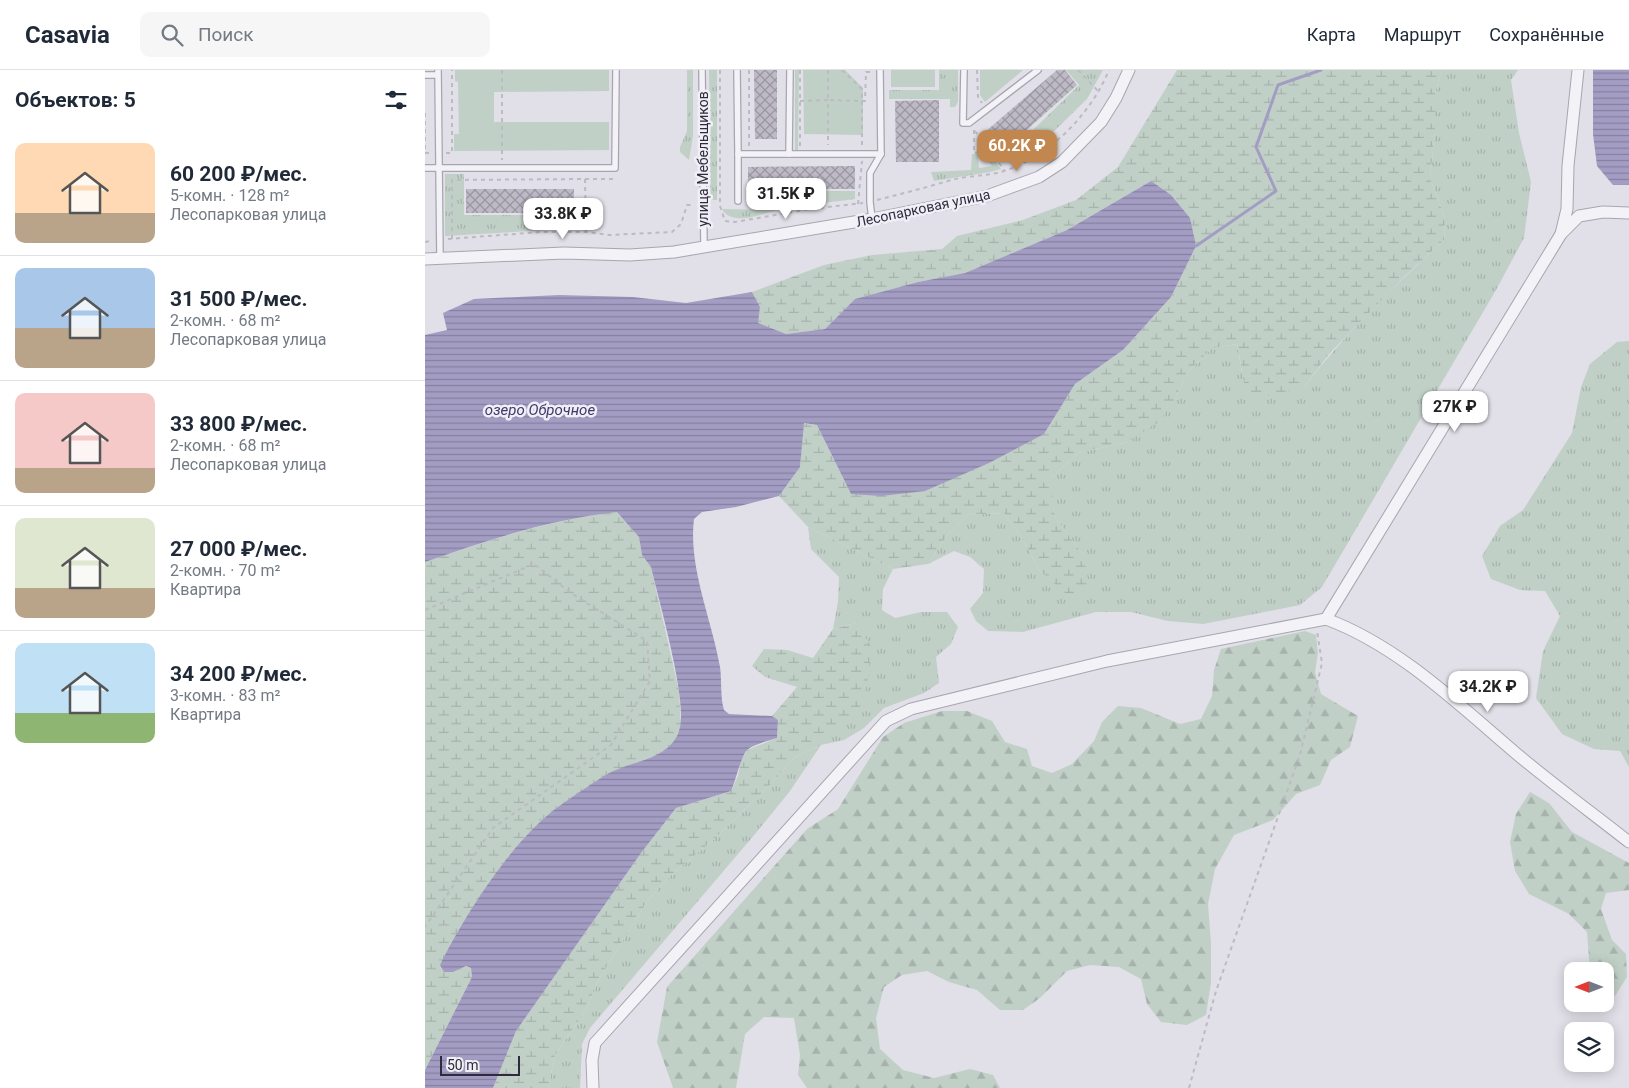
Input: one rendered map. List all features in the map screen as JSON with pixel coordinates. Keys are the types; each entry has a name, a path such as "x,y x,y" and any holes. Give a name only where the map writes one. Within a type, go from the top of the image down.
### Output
{"street":[{"name":"Лесопарковая улица","path":"425,259 564,253 630,255 704,248 873,219 987,196 1039,177 1062,162 1101,122 1116,98 1129,70"},
{"path":"1561,234 1567,210 1568,166 1578,70"},
{"path":"1321,620 1561,234 1579,216 1603,212 1629,212"},
{"path":"593,1088 591,1060 595,1043 886,721 911,709 1107,661 1321,620 1353,629 1438,688 1569,798 1629,842"}],"lane":[{"path":"425,168 615,168 616,70"},
{"name":"улица Мебельщиков","path":"702,70 704,248"},
{"path":"737,70 737,201"},
{"path":"789,154 790,70"},
{"path":"964,70 963,123 969,123 1038,70"},
{"path":"873,219 870,202 870,173 881,154 880,71"},
{"path":"425,75 437,72 440,258"},
{"path":"737,154 881,154"}],"path":[{"path":"425,113 425,153 453,153 452,70"},
{"path":"502,70 502,180"},
{"path":"720,70 720,206 725,220 735,222 809,209 870,202 936,186 947,181 1005,171 1029,159 1067,131 1099,92 1109,70"},
{"path":"800,70 800,154"},
{"path":"828,70 828,154"},
{"path":"843,70 862,89 862,154 858,204"},
{"path":"977,70 978,97 987,109"},
{"path":"1079,70 1099,92"},
{"path":"800,101 865,101 866,72 880,71"},
{"path":"974,130 980,125"},
{"path":"974,130 1005,171"},
{"path":"974,130 974,153 988,148"},
{"path":"452,239 452,180 585,180 586,232"},
{"path":"425,242 541,232 586,232 609,235 672,232 681,224 687,205 691,205"},
{"path":"425,610 534,564 571,593 647,641 651,681 611,745 493,828 425,927"},
{"path":"1189,1088 1216,991 1300,755 1322,663 1321,620"}],"green space":[{"path":"455,70 609,70 609,91 494,92 494,122 609,122 609,150 454,151 454,134 459,134 458,82 455,81"},
{"path":"687,70 693,70 693,136 689,160 680,152 680,147 687,131"},
{"path":"709,70 717,70 717,200 710,200"},
{"path":"795,70 799,70 798,151 795,151"},
{"path":"803,70 845,70 863,88 863,135 804,134"},
{"path":"891,70 935,70 935,87 891,87"},
{"path":"939,70 958,70 958,102 955,107 950,107 950,99 889,99 889,90 939,90"},
{"path":"980,70 1022,71 985,102 980,95"},
{"path":"1066,70 1103,70 1087,99 1043,142 1033,130 1079,85"},
{"path":"1177,70 1442,70 1435,93 1435,132 1430,178 1445,218 1444,240 1406,275 1330,353 1304,387 1267,396 1246,393 1237,344 1212,348 1187,373 1175,399 1159,422 1127,442 1078,453 1050,479 1055,517 1084,556 1089,585 1072,599 1039,570 1024,541 1004,513 968,515 948,534 928,564 893,569 808,527 779,496 800,467 803,423 817,425 851,494 1044,434 1075,384 1123,350 1171,297 1196,246 1151,181 1067,230 965,273 918,282 855,299 825,329 786,334 757,323 760,307 752,292 824,265 872,255 942,249 957,236 1023,220 1076,200 1118,167"},
{"path":"1442,70 1518,70 1511,80 1519,133 1531,182 1524,238 1496,290 1322,587 1300,605 1203,624 1168,621 1131,612 1096,612 1023,632 988,631 976,621 970,609 983,593 984,569 970,557 954,551 928,564 948,534 968,515 1004,513 1024,541 1039,570 1072,598 1084,556 1055,517 1049,480 1078,453 1127,442 1175,399 1187,373 1212,348 1237,344 1242,372 1304,387 1336,348 1371,311 1444,240 1445,218 1430,178 1435,132 1435,93"},
{"path":"987,150 1001,169 934,181 931,172 971,170 972,154 978,154 979,168 992,166 983,154"},
{"path":"445,174 464,174 464,215 583,215 583,228 445,236"},
{"path":"748,191 855,191 855,199 799,206 747,204"},
{"path":"722,209 778,210 748,218 740,218 727,214"},
{"path":"1629,341 1629,767 1620,751 1594,749 1562,734 1536,698 1543,651 1560,616 1545,591 1520,590 1491,579 1482,556 1500,526 1523,510 1572,433 1581,387 1590,364 1617,342"},
{"path":"617,511 639,537 642,555 651,567 679,691 681,726 674,743 659,754 606,775 453,972 465,966 471,968 472,977 425,1070 425,562 520,532 568,520"},
{"path":"808,527 893,569 883,589 882,610 895,618 921,612 947,612 958,627 951,644 936,657 939,683 924,693 884,708 864,728 844,740 821,745 856,623 833,629 838,602 839,577 811,549"},
{"path":"856,623 871,646 868,679 862,704 842,727 821,745 795,757 769,786 712,841 671,875 648,900 599,979 586,1010 555,1055 548,1088 493,1088 516,1031 641,853 676,808 731,791 738,776 741,759 747,750 777,738 778,720 772,716 797,687 765,677 752,666 764,649 787,650 813,658 833,629"},
{"path":"1305,631 1316,635 1318,653 1315,672 1321,694 1358,716 1350,747 1331,760 1320,785 1296,794 1273,820 1234,835 1215,869 1208,904 1211,943 1211,983 1206,1015 1187,1025 1161,1022 1147,1004 1141,979 1119,967 1090,965 1067,971 1040,998 1023,1010 1000,1010 977,990 949,982 927,971 902,975 884,987 876,1018 880,1049 903,1070 934,1078 970,1069 993,1075 1000,1088 807,1088 798,1075 800,1055 794,1018 764,1017 745,1034 736,1088 673,1088 657,1042 667,987 807,829 838,809 883,737 904,723 942,711 967,711 992,721 1005,742 1027,749 1032,766 1052,773 1072,764 1094,741 1102,722 1118,706 1141,708 1180,724 1201,719 1212,696 1214,670 1221,649"},
{"path":"821,745 790,791 755,834 590,1028 582,1044 580,1088 548,1088 555,1055 586,1010 599,979 648,900 671,875 712,841 769,786 795,757"},
{"path":"1530,792 1549,803 1572,832 1629,863 1629,890 1606,893 1601,909 1612,940 1626,954 1627,977 1615,996 1614,962 1589,962 1587,932 1569,914 1529,894 1515,871 1510,842 1516,814"}],"water":[{"path":"1593,70 1629,70 1629,185 1613,185 1597,166 1593,134"},
{"name":"озеро Оброчное","path":"1151,181 1171,195 1190,218 1196,246 1171,297 1123,350 1075,384 1044,434 989,463 925,491 881,496 851,494 817,425 804,423 800,467 779,496 736,507 702,512 694,519 694,556 720,667 724,710 729,714 772,716 778,720 777,738 757,744 747,750 731,791 676,808 641,853 516,1031 493,1088 425,1088 425,1070 472,977 471,968 466,966 453,972 444,972 440,965 484,889 526,836 555,810 604,776 649,758 669,747 676,738 680,727 681,713 676,673 651,567 642,555 639,537 617,512 544,525 496,538 425,562 425,335 447,330 443,313 474,299 559,295 633,297 686,303 752,292 760,307 758,323 786,334 825,329 855,299 918,282 965,273 1067,230"}],"building":[{"path":"754,70 777,70 777,139 755,139"},
{"path":"1057,70 1065,70 1077,85 1002,152 985,132"},
{"path":"939,100 939,162 896,162 895,101"},
{"path":"855,166 855,189 748,189 748,167"},
{"path":"466,189 574,189 574,213 466,213"}],"waterway":[{"path":"1196,246 1276,191 1256,147 1278,85 1321,70"}]}
